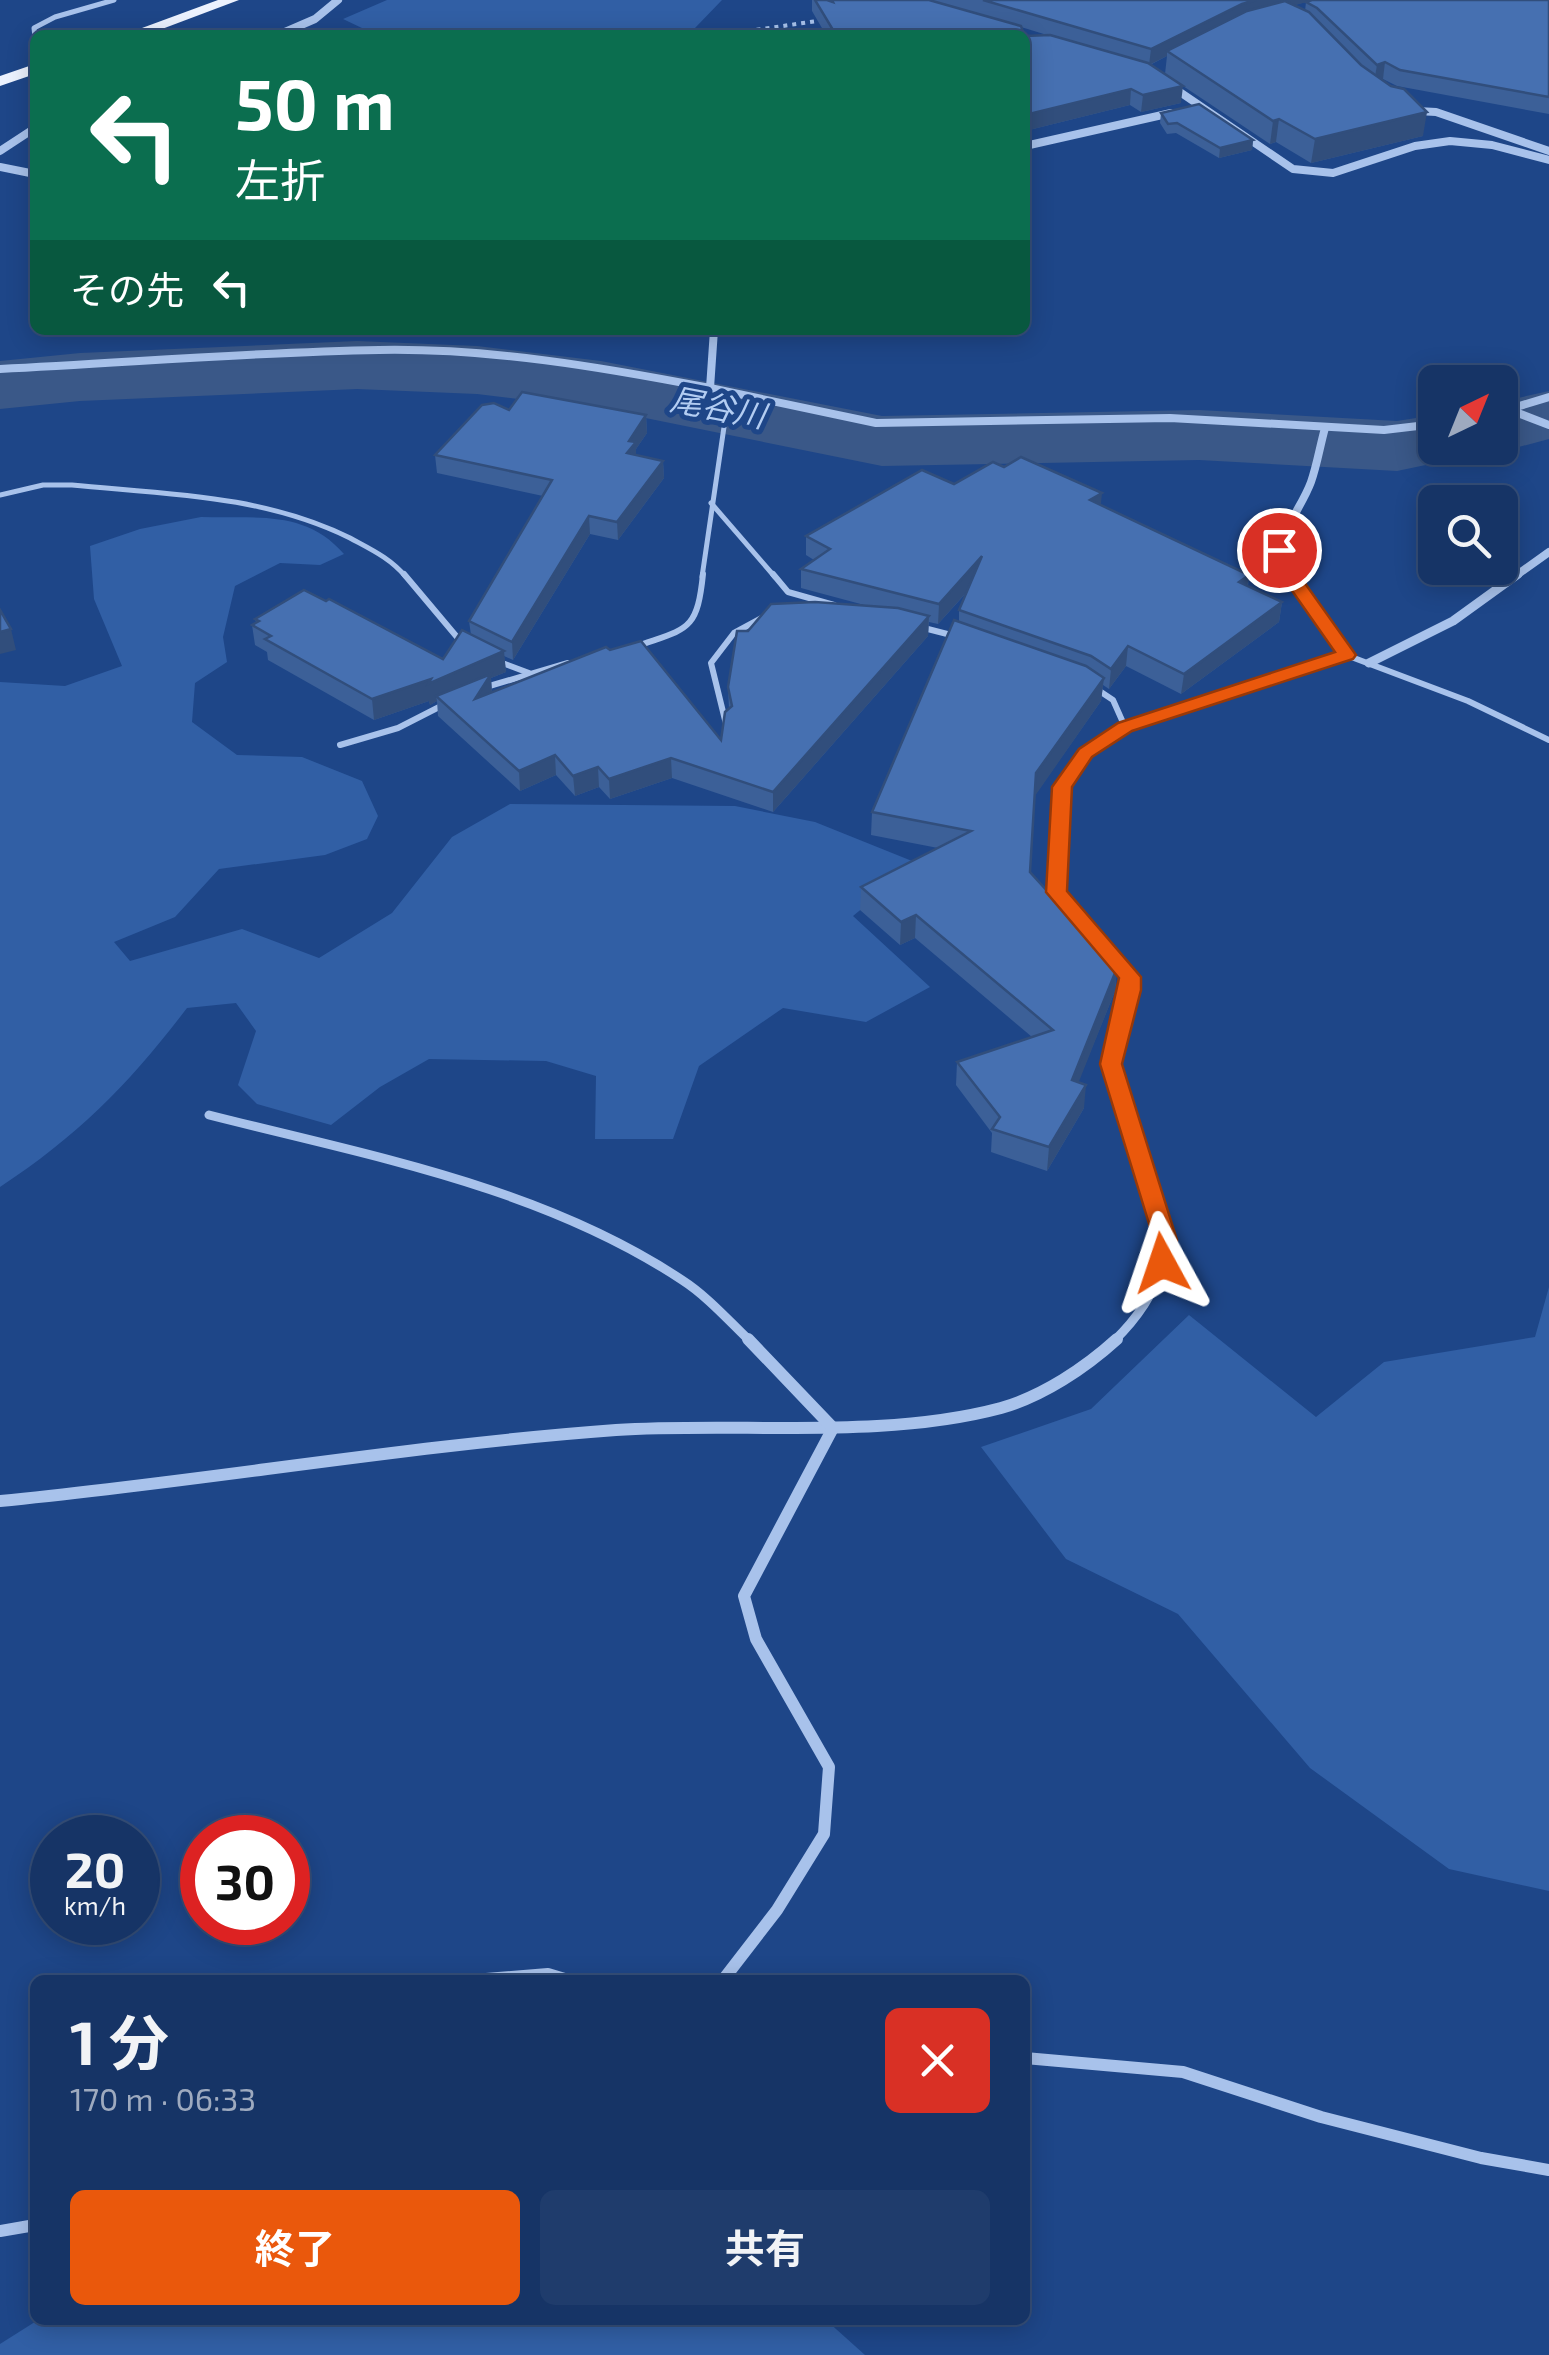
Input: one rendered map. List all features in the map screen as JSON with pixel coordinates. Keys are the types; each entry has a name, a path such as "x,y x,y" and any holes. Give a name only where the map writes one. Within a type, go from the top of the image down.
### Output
{"main road":[{"path":"146,30 232,0"},
{"path":"0,81 30,70"}],"street":[{"path":"290,30 316,19 338,0"},
{"path":"1162,81 1293,168 1312,174 1336,176 1429,143 1451,140 1480,142 1549,160"},
{"path":"1401,105 1436,112 1549,151"},
{"path":"1030,145 1201,106"},
{"path":"0,150 30,131"},
{"path":"0,167 30,173"},
{"path":"710,388 714,335"},
{"path":"0,369 381,350 492,354 594,366 876,423 1170,418 1384,430 1418,426"},
{"path":"1518,407 1549,398"},
{"path":"1518,415 1549,425"},
{"path":"0,1500 618,1430 789,1425 833,1428 1008,1406 1102,1355 1135,1323 1159,1285 1166,1240 1111,1064 1130,977 1056,892 1062,787 1086,753 1125,727 1346,655 1283,565 1279,550 1282,533 1308,490 1325,428"},
{"path":"1368,663 1453,621 1549,552"},
{"path":"209,1114 458,1178 614,1239 686,1282 760,1350 833,1428"},
{"path":"727,1975 778,1910 824,1834 829,1768 756,1639 744,1596 833,1428"},
{"path":"1030,2058 1183,2072 1321,2117 1481,2158 1549,2170"},
{"path":"0,2231 30,2226"}],"lane":[{"path":"34,30 55,17 114,0"},
{"path":"1418,105 1436,112"},
{"path":"628,649 685,629 699,610 729,393"},
{"path":"0,496 30,486 72,485 217,499 311,519 391,559 456,640 470,647"},
{"path":"712,503 788,592 850,609"},
{"path":"726,725 711,663 734,633 765,615 782,613"},
{"path":"917,626 963,638"},
{"path":"484,655 529,673"},
{"path":"1346,655 1468,702 1549,740"},
{"path":"480,689 579,661"},
{"path":"1087,683 1113,700 1125,727"},
{"path":"340,745 398,728 454,700"}],"path":[{"path":"755,30 824,20"}],"shaded area":[{"path":"387,0 722,0 695,30 362,30 343,19"},
{"path":"201,517 296,523 329,540 344,554 320,565 280,563 235,586 223,637 227,662 195,683 192,722 237,755 302,757 362,781 378,816 367,839 325,855 219,869 175,917 114,942 130,961 242,929 319,958 392,913 452,837 510,804 735,806 815,822 917,863 853,916 930,987 866,1022 783,1008 699,1066 673,1139 595,1139 596,1076 546,1061 429,1059 380,1087 331,1125 257,1104 238,1085 256,1031 236,1003 187,1008 102,1106 55,1148 0,1187 0,682 65,686 122,666 94,599 90,546 140,529"},
{"path":"1549,1287 1549,1891 1449,1869 1310,1768 1178,1614 1066,1559 981,1447 1091,1409 1189,1315 1316,1417 1384,1362 1535,1337"},
{"path":"30,2325 832,2325 865,2355 0,2355 0,2344"}],"building":[{"path":"815,0 929,0 1021,26 1022,30 833,30"},
{"path":"983,0 1256,0 1151,49"},
{"path":"1549,0 1549,97 1400,70 1385,62 1377,65 1306,2"},
{"path":"1285,1 1309,12 1361,65 1391,86 1404,89 1427,112 1315,139 1279,119 1273,121 1167,51 1247,11"},
{"path":"1050,35 1148,63 1183,86 1143,95 1131,89 1030,114 1030,36"},
{"path":"1199,104 1253,140 1220,148 1177,123 1168,124 1161,113"},
{"path":"522,392 646,415 629,441 636,442 627,453 663,461 617,522 589,516 512,642 469,621 552,480 435,455 482,405 494,403 509,410"},
{"path":"1021,457 1102,493 1090,500 1249,575 1239,582 1282,602 1184,674 1128,646 1111,669 1091,656 959,610 982,556 939,604 801,569 830,549 806,536 922,470 954,484 993,462 1004,467"},
{"path":"304,590 329,599 443,659 462,630 504,651 428,684 431,679 372,699 265,639 271,636 252,625 259,621 255,619"},
{"path":"815,602 898,608 929,616 773,792 671,758 609,779 598,767 573,776 555,755 519,771 436,696 491,674 475,699 606,647 610,650 641,641 721,740 725,712 732,706 728,687 737,631 748,631 771,604"},
{"path":"0,610 11,629 0,632"},
{"path":"954,620 1086,666 1104,678 1036,773 1030,872 1117,968 1072,1080 1086,1085 1049,1147 992,1129 1000,1117 957,1062 1053,1030 916,915 901,922 861,887 971,831 872,812"}],"waterway":[{"name":"尾谷川","path":"0,385 80,377 357,365 477,370 601,385 882,441 1199,435 1397,446 1418,443"},
{"name":"尾谷川","path":"1518,423 1549,415"}],"route":[{"path":"1162,1263 1166,1240 1111,1064 1130,977 1056,892 1062,787 1086,753 1125,727 1346,655 1283,565 1279,550"}]}
